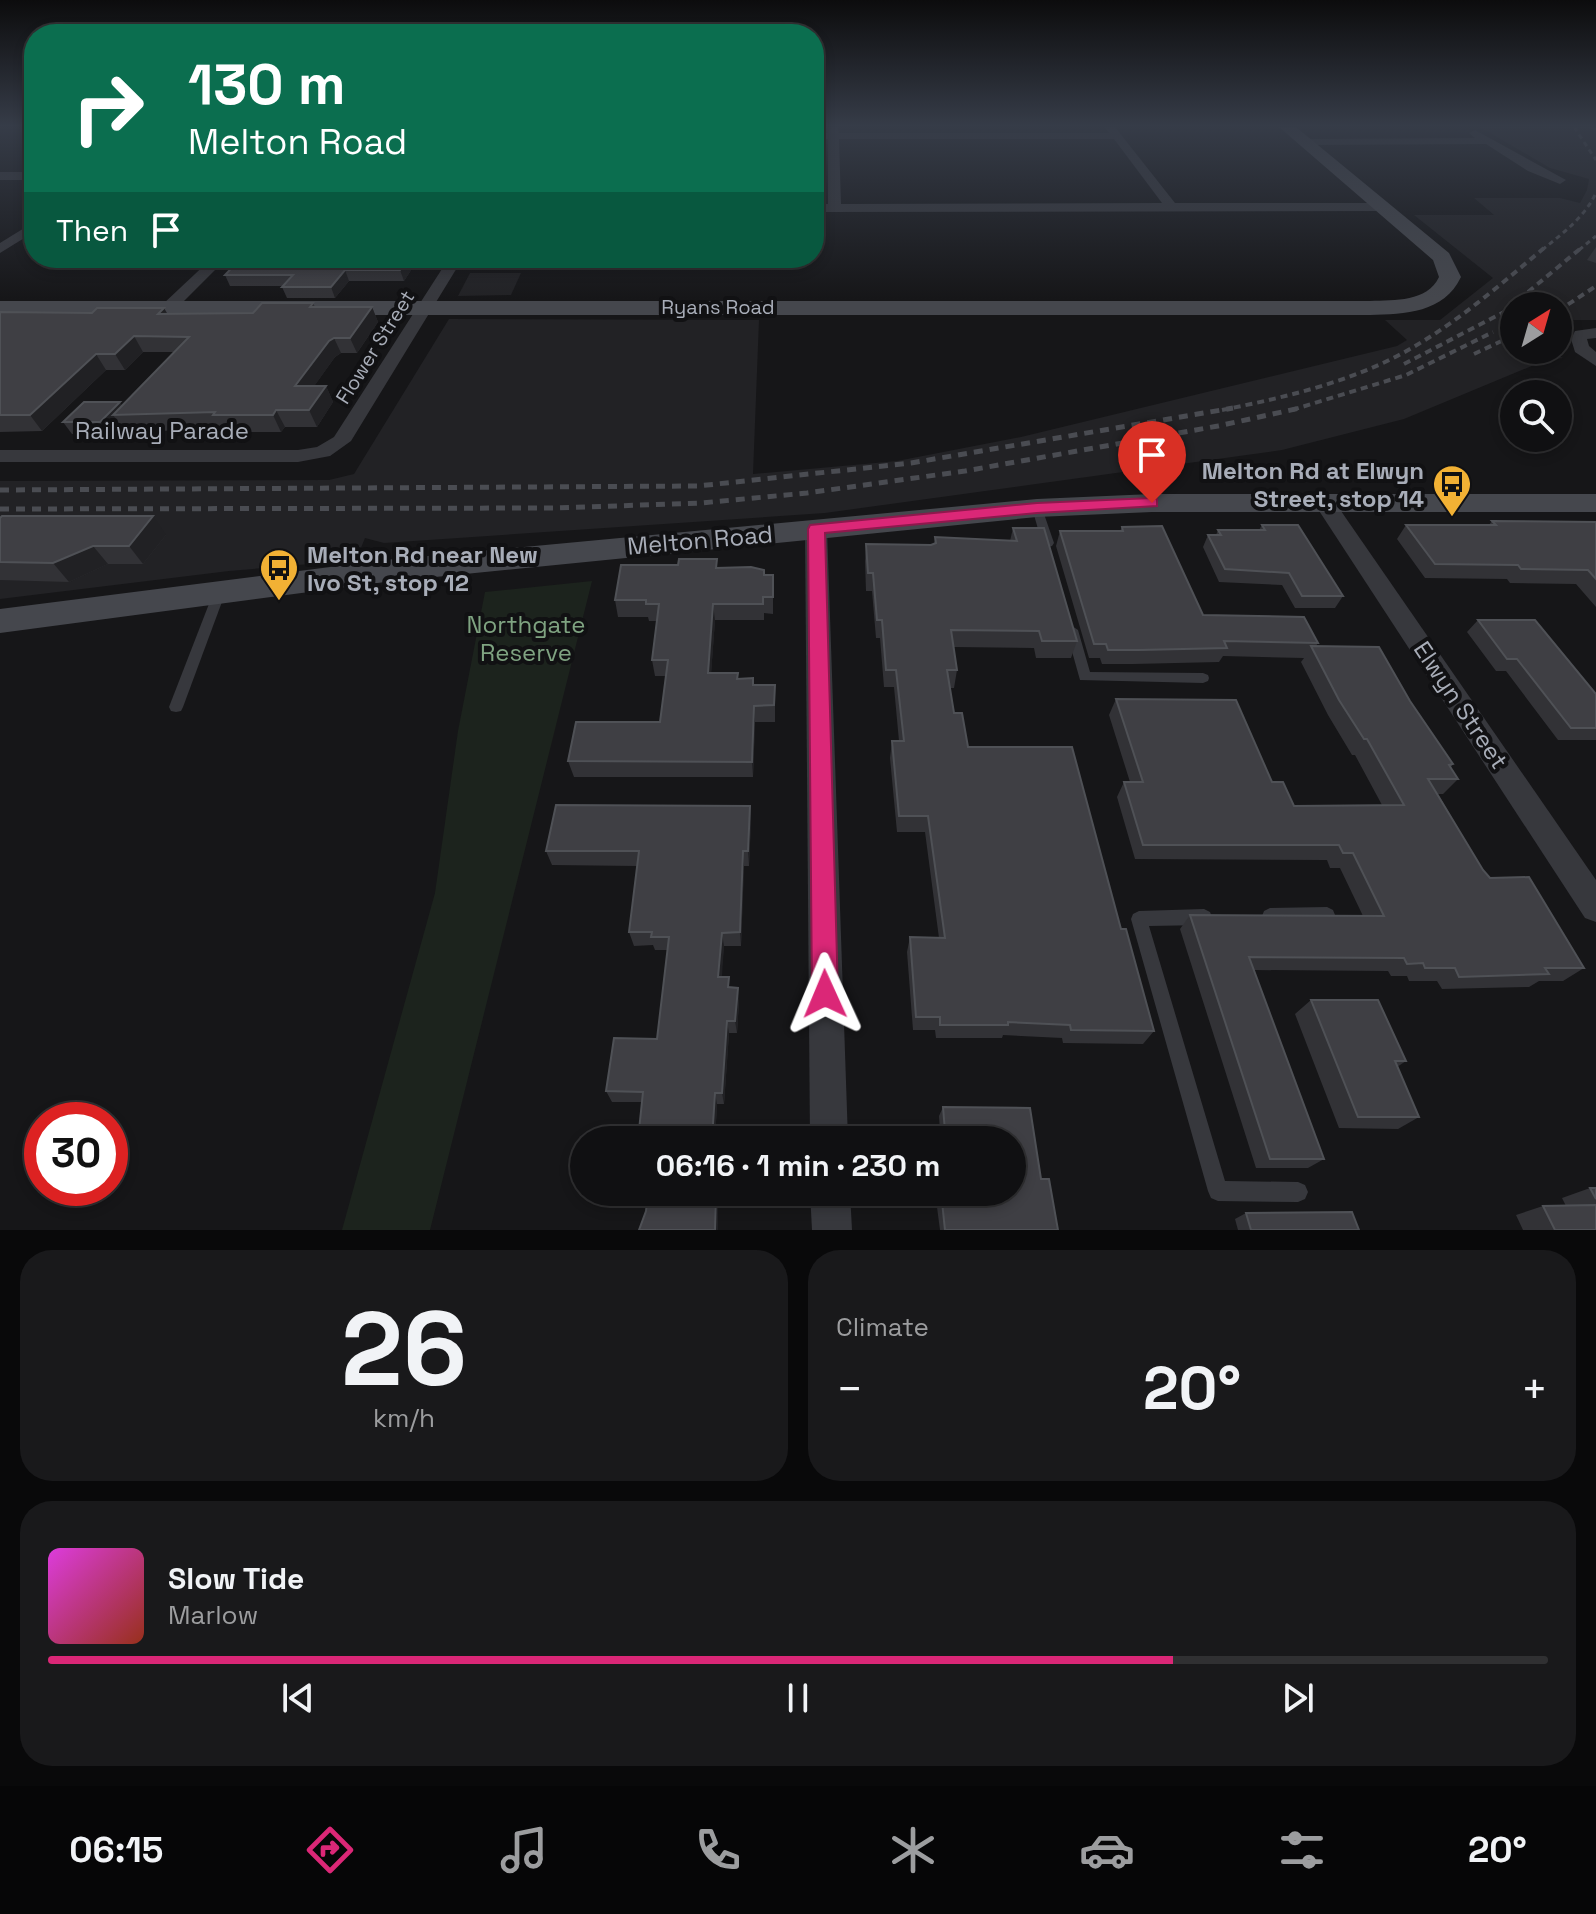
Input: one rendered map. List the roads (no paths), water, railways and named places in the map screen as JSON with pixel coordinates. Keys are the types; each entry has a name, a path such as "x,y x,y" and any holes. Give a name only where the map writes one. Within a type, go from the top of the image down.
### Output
{"street":[{"path":"834,184 835,208"},
{"path":"1154,184 1171,207"},
{"path":"1356,184 1383,207"},
{"path":"824,208 1383,207"},
{"name":"Ryans Road","path":"0,308 1370,308 1403,306 1435,297 1449,282 1446,263 1383,207"},
{"path":"0,249 24,233"},
{"path":"168,308 210,268"},
{"name":"Flower Street","path":"323,452 341,441 450,268"},
{"path":"1592,333 1579,339 1581,348 1596,361"},
{"name":"Railway Parade","path":"0,456 298,456 323,452"},
{"name":"Melton Road","path":"0,621 400,569 1037,508 1152,503 1596,503"},
{"name":"Elwyn Street","path":"1325,503 1596,907"},
{"path":"816,529 829,1126"},
{"path":"831,1206 832,1230"}],"lane":[{"path":"1037,508 1052,557"},
{"path":"176,707 220,591"},
{"path":"1068,617 1085,677 1203,678"},
{"path":"1249,916 1327,915"},
{"path":"1217,917 1139,919 1218,1191 1298,1192"}],"railway":[{"path":"1542,250 1579,218 1596,193"},
{"path":"1579,250 1596,236"},
{"path":"1224,409 1304,391 1405,352 1447,325 1544,248"},
{"path":"1404,364 1504,312 1581,248"},
{"path":"1572,302 1596,286"},
{"path":"1295,409 1406,375 1493,332"},
{"path":"1474,354 1500,342"},
{"path":"1224,409 1233,408"},
{"path":"1295,409 1300,408"},
{"path":"0,490 698,486 911,463 1224,409"},
{"path":"0,509 556,508 701,503 807,493 965,471 1218,426 1295,409"}],"place":[{"name":"Melton Rd at Elwyn Street, stop 14","path":"1452,518"},
{"name":"Melton Rd near New Ivo St, stop 12","path":"279,602"}],"park label":[{"name":"Northgate Reserve","path":"526,638"}]}
